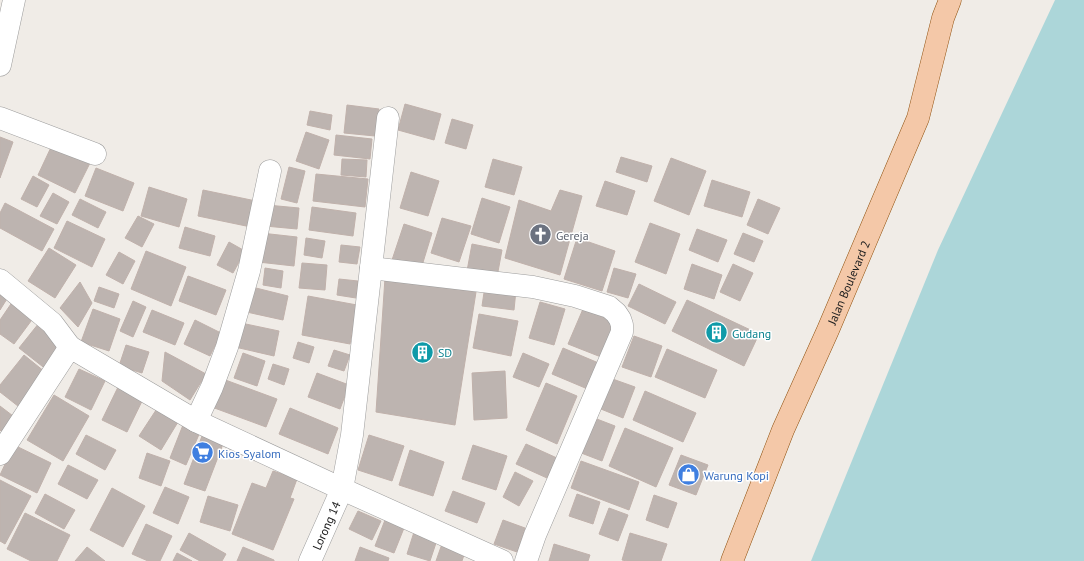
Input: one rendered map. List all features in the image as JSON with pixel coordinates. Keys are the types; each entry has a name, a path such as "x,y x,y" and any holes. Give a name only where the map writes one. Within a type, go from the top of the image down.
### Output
{"main road":[{"name":"Jalan Boulevard 2","path":"732,561 783,430 828,330 918,118 943,18 950,0"}],"street":[{"path":"0,65 14,0"},
{"path":"0,118 95,154"},
{"name":"Lorong 14","path":"310,561 342,489 352,435 388,118"},
{"path":"196,421 212,387 227,347 249,270 270,171"},
{"path":"371,268 533,287 575,296 609,307 620,319 622,332 535,535 526,561"},
{"path":"0,280 52,322 70,347 196,421 502,561"},
{"path":"0,454 70,347"}],"water":[{"path":"1055,0 1084,0 1084,561 811,561 938,250"}],"building":[{"path":"405,104 441,114 434,140 398,130"},
{"path":"347,105 379,109 375,136 344,133"},
{"path":"310,111 332,115 330,130 307,125"},
{"path":"452,119 473,125 466,149 445,143"},
{"path":"306,132 329,140 319,169 296,161"},
{"path":"336,135 372,139 370,159 334,155"},
{"path":"0,137 13,142 0,178"},
{"path":"53,143 91,161 75,193 38,175"},
{"path":"621,157 652,166 647,182 616,172"},
{"path":"671,158 706,171 689,215 654,201"},
{"path":"342,159 367,160 366,177 341,175"},
{"path":"493,159 522,167 514,195 485,187"},
{"path":"289,167 305,171 297,203 281,199"},
{"path":"96,168 134,183 123,211 85,196"},
{"path":"411,172 439,181 428,216 400,208"},
{"path":"316,174 368,179 365,207 313,201"},
{"path":"33,176 49,185 37,207 21,199"},
{"path":"712,180 750,192 742,217 704,206"},
{"path":"605,181 635,191 627,215 596,206"},
{"path":"149,187 187,199 179,227 141,216"},
{"path":"203,190 256,201 251,227 198,216"},
{"name":"Gereja","path":"560,190 582,196 560,275 505,258 519,200 551,211"},
{"path":"53,193 69,202 57,224 40,216"},
{"path":"482,198 510,207 499,243 471,234"},
{"path":"80,199 106,212 98,228 72,215"},
{"path":"758,199 780,208 768,234 747,225"},
{"path":"5,203 54,229 42,251 0,228 0,213"},
{"path":"267,205 299,208 297,229 265,226"},
{"path":"312,207 356,213 353,236 309,230"},
{"path":"138,216 154,224 142,247 125,238"},
{"path":"442,218 471,226 459,262 431,253"},
{"path":"67,221 105,239 92,267 54,248"},
{"path":"650,223 680,234 666,274 635,262"},
{"path":"404,224 432,233 421,269 392,260"},
{"path":"185,227 215,236 210,256 179,248"},
{"path":"697,229 727,240 718,262 689,250"},
{"path":"261,233 297,237 294,266 258,262"},
{"path":"743,233 763,241 754,262 734,254"},
{"path":"306,238 325,241 322,258 304,255"},
{"path":"577,238 615,251 602,291 564,279"},
{"path":"229,242 245,251 233,273 217,265"},
{"path":"472,244 502,250 497,277 467,271"},
{"path":"341,245 360,247 357,264 339,262"},
{"path":"49,248 76,265 55,298 28,281"},
{"path":"146,251 186,267 171,306 131,289"},
{"path":"119,252 135,261 123,284 106,275"},
{"path":"302,263 327,265 325,290 299,288"},
{"path":"692,264 722,275 714,299 684,289"},
{"path":"733,264 753,273 740,301 720,292"},
{"path":"265,268 283,271 281,288 263,285"},
{"path":"614,268 636,274 628,298 607,292"},
{"path":"188,276 226,290 216,315 179,301"},
{"name":"SD","path":"385,278 476,292 455,425 376,412"},
{"path":"339,279 358,281 356,298 337,295"},
{"path":"80,282 92,303 78,327 60,308"},
{"path":"639,284 676,302 665,324 628,306"},
{"path":"248,286 288,296 283,320 242,311"},
{"path":"485,286 516,290 514,310 482,306"},
{"path":"99,287 119,294 114,308 94,301"},
{"path":"0,288 10,294 0,310"},
{"path":"308,296 357,305 350,344 302,335"},
{"path":"15,298 37,313 14,344 0,334 0,320"},
{"name":"Gudang","path":"687,300 759,334 744,366 672,331"},
{"path":"133,301 146,307 133,337 120,331"},
{"path":"540,302 565,309 554,345 529,338"},
{"path":"93,309 120,319 109,351 81,342"},
{"path":"583,309 616,322 601,357 568,344"},
{"path":"152,310 184,323 175,345 143,332"},
{"path":"479,314 518,321 511,356 473,348"},
{"path":"195,320 221,333 210,356 184,344"},
{"path":"39,323 67,345 47,370 19,348"},
{"path":"241,323 279,331 274,356 235,347"},
{"path":"634,336 662,346 651,377 622,367"},
{"path":"298,342 314,347 309,363 293,358"},
{"path":"126,345 149,352 142,373 119,366"},
{"path":"563,348 601,364 590,390 552,374"},
{"path":"667,349 717,370 705,398 655,377"},
{"path":"334,350 350,355 344,371 328,366"},
{"path":"165,352 206,374 190,400 162,381"},
{"path":"243,353 265,361 257,386 234,378"},
{"path":"523,353 549,364 539,387 513,377"},
{"path":"24,355 50,376 23,410 0,392 0,385"},
{"path":"273,364 289,369 284,385 268,379"},
{"path":"79,369 105,381 91,410 65,397"},
{"path":"505,371 507,418 474,420 472,373"},
{"path":"317,373 349,385 340,409 308,397"},
{"path":"607,377 635,387 623,418 596,407"},
{"path":"220,378 277,399 266,427 209,406"},
{"path":"120,383 145,395 127,432 102,420"},
{"path":"546,383 577,396 557,444 526,430"},
{"path":"645,391 696,413 683,442 633,420"},
{"path":"54,395 89,416 63,461 27,440"},
{"path":"160,404 181,417 161,450 139,436"},
{"path":"0,406 17,419 4,434 0,430"},
{"path":"290,408 338,428 328,454 279,434"},
{"path":"589,416 615,426 602,461 576,451"},
{"path":"183,425 200,432 186,465 170,458"},
{"path":"625,428 673,448 656,487 609,466"},
{"path":"86,435 116,450 105,470 76,454"},
{"path":"369,435 404,446 392,481 358,470"},
{"path":"202,436 223,444 205,491 184,484"},
{"path":"526,444 557,458 547,478 516,464"},
{"path":"14,445 51,463 37,493 0,475"},
{"path":"473,445 507,456 496,490 462,479"},
{"path":"410,450 444,462 433,496 399,485"},
{"path":"147,453 170,461 161,486 139,478"},
{"name":"Warung Kopi","path":"681,455 708,465 696,495 669,485"},
{"path":"581,461 639,482 629,510 571,488"},
{"path":"68,465 98,480 87,499 58,484"},
{"path":"273,471 297,479 290,498 294,499 273,550 232,534 252,483 266,488"},
{"path":"515,472 533,481 519,506 503,497"},
{"path":"0,480 31,496 5,544 0,541"},
{"path":"165,487 189,497 178,524 153,513"},
{"path":"112,488 145,506 123,547 90,530"},
{"path":"453,491 485,503 477,523 445,511"},
{"path":"45,494 75,510 64,529 35,513"},
{"path":"577,494 600,502 593,524 569,516"},
{"path":"654,495 677,503 668,528 646,520"},
{"path":"208,496 238,505 230,531 200,522"},
{"path":"609,508 628,515 618,541 599,534"},
{"path":"358,511 381,521 372,540 349,529"},
{"path":"25,513 70,535 57,561 31,561 7,549"},
{"path":"385,520 404,528 394,553 375,546"},
{"path":"503,520 525,528 517,552 494,544"},
{"path":"146,524 172,536 160,561 148,561 132,554"},
{"path":"415,529 438,537 430,561 407,554"},
{"path":"189,533 226,554 222,561 200,561 180,550"},
{"path":"630,533 667,544 661,561 622,560"},
{"path":"443,541 466,549 462,561 436,561"},
{"path":"554,544 590,555 588,561 549,561"},
{"path":"87,547 105,561 75,561"},
{"path":"243,547 274,560 274,561 237,561"},
{"path":"360,547 389,558 388,561 355,561"},
{"path":"177,553 192,561 173,561"}],"place":[{"name":"Gereja","path":"541,235"},
{"name":"Gudang","path":"716,333"},
{"name":"SD","path":"423,352"},
{"name":"Kios Syalom","path":"203,453"},
{"name":"Warung Kopi","path":"688,475"}]}
